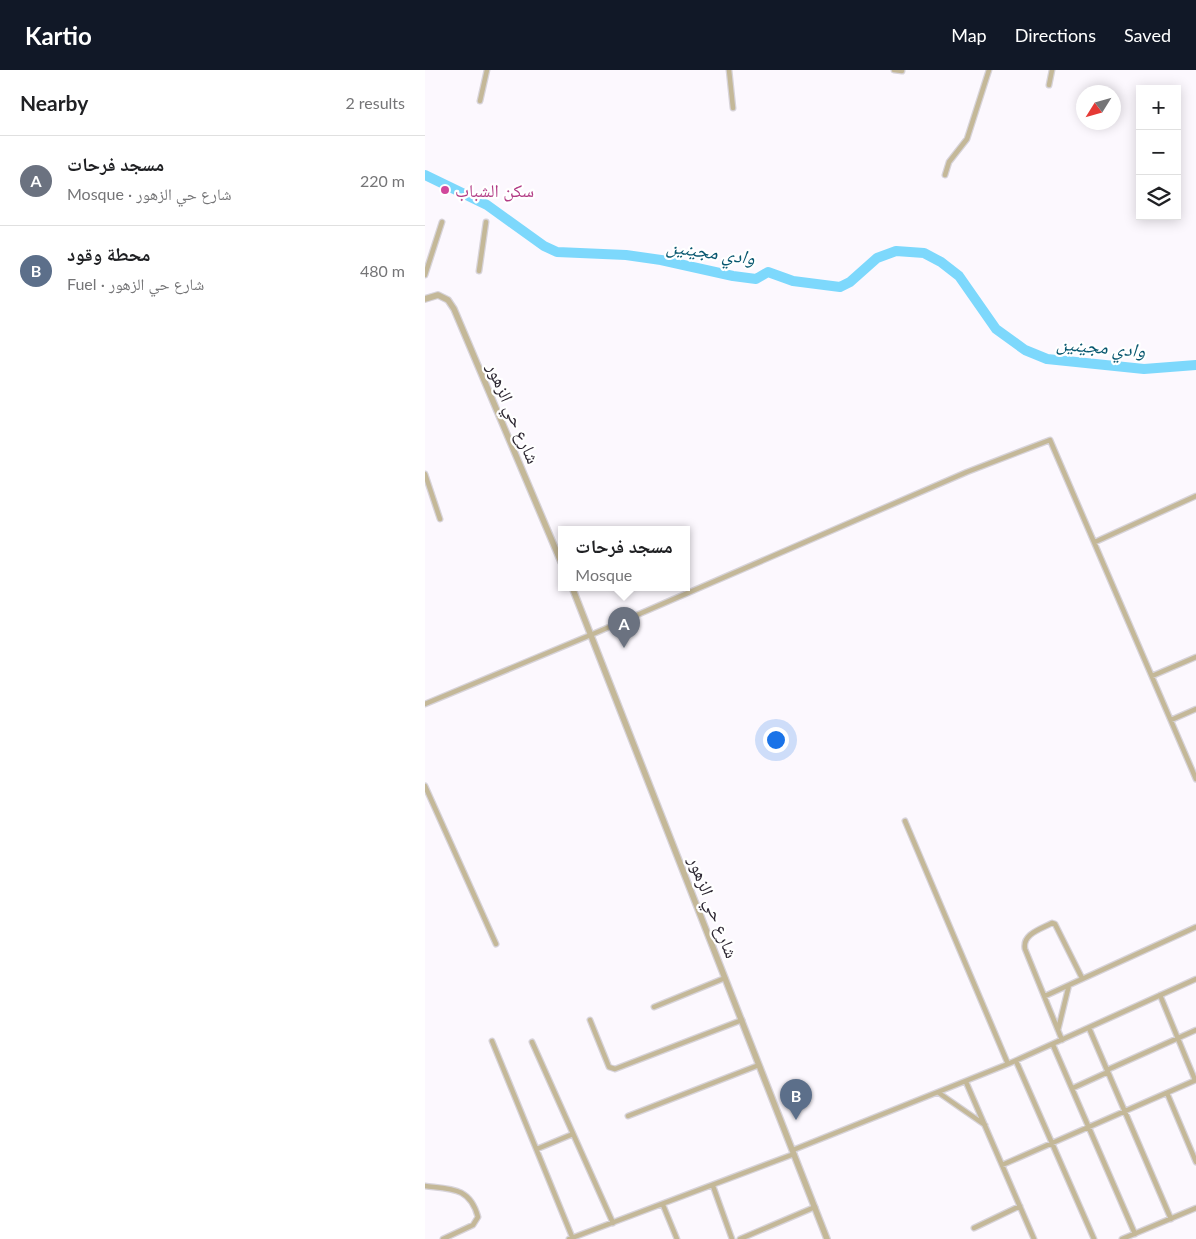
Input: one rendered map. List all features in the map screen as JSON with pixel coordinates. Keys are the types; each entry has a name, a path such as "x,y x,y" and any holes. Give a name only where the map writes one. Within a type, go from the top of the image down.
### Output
{"street":[{"path":"479,101 487,70"},
{"path":"729,70 733,108"},
{"path":"894,70 902,71"},
{"path":"945,175 949,162 967,139 989,70"},
{"path":"1049,85 1052,70"},
{"path":"425,275 442,222"},
{"path":"479,271 486,222"},
{"name":"شارع حي الزهور","path":"425,299 438,295 448,300 454,309 558,555"},
{"path":"425,704 593,634 967,472 1049,440 1095,542 1196,779"},
{"path":"425,474 440,519"},
{"path":"1095,542 1196,496"},
{"name":"شارع حي الزهور","path":"574,591 593,634 827,1239"},
{"path":"1152,676 1196,657"},
{"path":"1171,720 1196,709"},
{"path":"1189,764 1196,762"},
{"path":"425,786 496,944"},
{"path":"905,821 1008,1064"},
{"path":"1062,1040 1024,944 1027,937 1052,923 1057,926 1081,978"},
{"path":"1045,996 1196,926"},
{"path":"654,1007 725,978"},
{"path":"493,1041 572,1239 713,1186 966,1082 1053,1045 1196,979"},
{"path":"1058,1030 1069,985"},
{"path":"1002,1165 1196,1080 1160,995"},
{"path":"589,1020 609,1067 615,1069 742,1020"},
{"path":"1089,1028 1123,1112 1171,1219"},
{"path":"1073,1088 1196,1030"},
{"path":"532,1042 613,1223"},
{"path":"1053,1045 1135,1234"},
{"path":"1016,1060 1094,1239"},
{"path":"628,1116 759,1065"},
{"path":"966,1082 1034,1239"},
{"path":"939,1093 985,1125"},
{"path":"1167,1093 1196,1162"},
{"path":"537,1149 573,1134"},
{"path":"425,1186 460,1191 470,1200 477,1212 478,1217 473,1225 443,1239"},
{"path":"713,1186 732,1239"},
{"path":"663,1205 677,1239"},
{"path":"974,1228 1020,1206"},
{"path":"740,1239 815,1207"},
{"path":"1122,1239 1196,1208"}],"waterway":[{"name":"وادي مجينين","path":"425,175 487,205 544,246 557,252 626,255 756,279 768,272 793,281 840,287 850,282 877,258 896,251 924,253 941,262 959,276 996,329 1025,350 1047,359 1144,369 1196,365"}],"place":[{"name":"سكن الشباب","path":"445,190"},
{"name":"مسجد فرحات","path":"624,648"},
{"name":"محطة وقود","path":"796,1120"}]}
